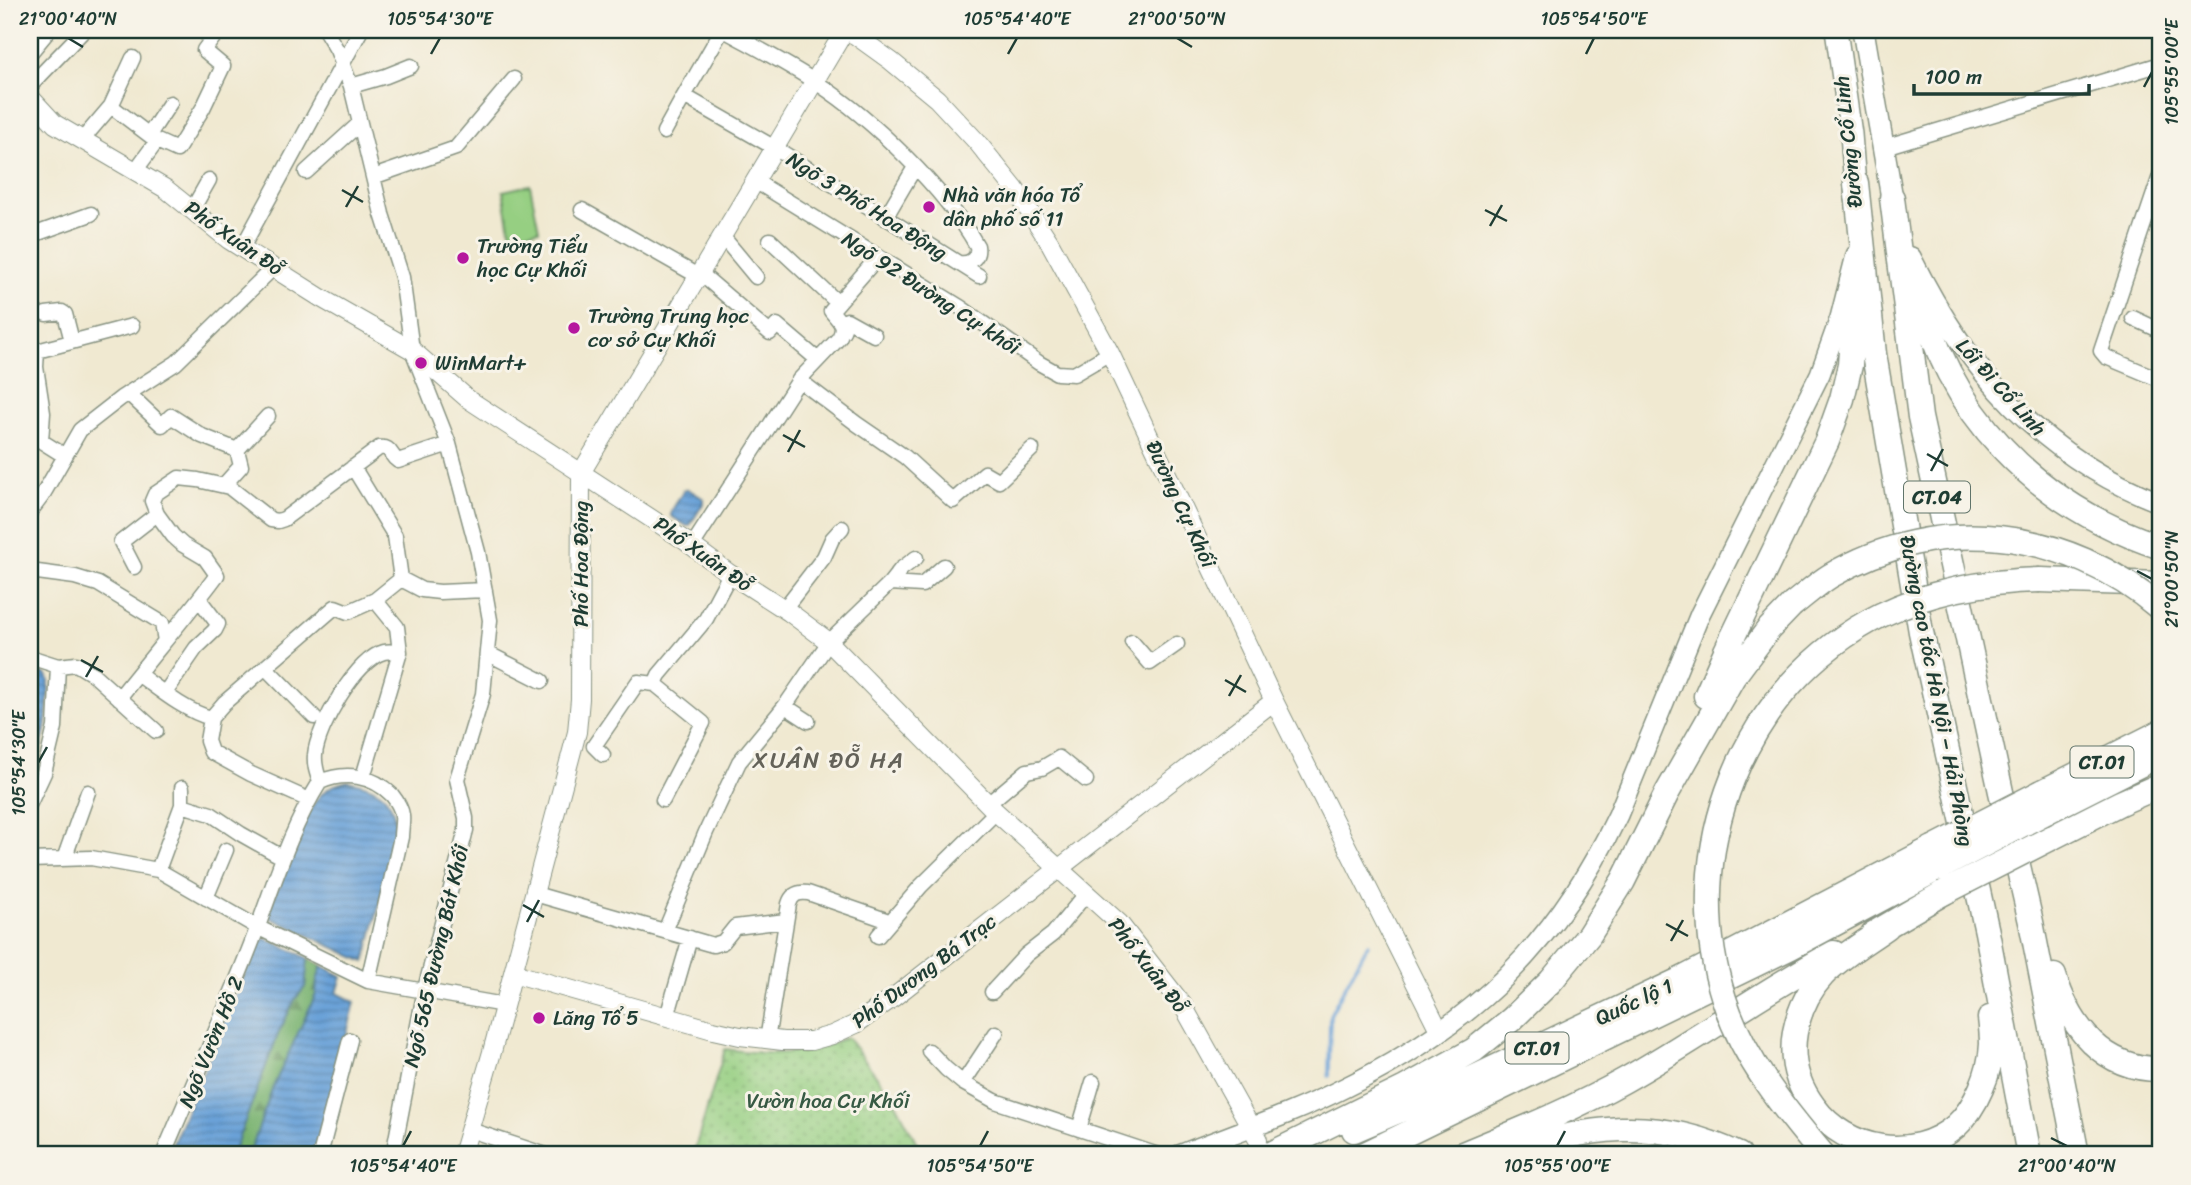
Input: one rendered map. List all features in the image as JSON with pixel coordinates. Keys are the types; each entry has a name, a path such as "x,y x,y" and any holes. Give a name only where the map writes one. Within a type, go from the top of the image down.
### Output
{"highway":[{"name":"Đường cao tốc Hà Nội – Hải Phòng","path":"1856,183 1874,354 1921,632 1987,932 2029,1155"},
{"name":"Đường cao tốc Hà Nội – Hải Phòng","path":"1892,198 1920,417 2031,922 2077,1155"},
{"path":"1892,198 1934,343 1967,405 1993,439 2028,473 2076,508 2130,536 2161,547"},
{"path":"1667,793 1726,651 1828,441 1850,365 1856,255"},
{"path":"1259,1141 1438,1071 1474,1050 1512,1019 1551,981 1590,936 1623,881 1667,793 1733,677 1768,629 1792,605 1830,576 1883,551 1926,539 1971,536 2021,540 2070,554 2112,574 2161,609"},
{"path":"1823,1155 1778,1100 1756,1066 1730,1015 1721,987 1711,936 1708,891 1714,841 1728,787 1753,737 1781,696 1811,665 1850,633 1894,609 1942,593 1982,584 2040,580 2161,584"},
{"path":"1921,632 1948,820 1979,953 1989,1004 1992,1046 1987,1070 1967,1113 1956,1125 1928,1142 1885,1148 1867,1145 1839,1133 1826,1123 1806,1097 1794,1059 1793,1044 1801,1012 1823,975 1887,927 1942,893 2051,838 2120,803 2161,785"},
{"name":"CT.01","path":"1935,858 2044,802 2161,732"},
{"name":"CT.01","path":"1935,858 2010,831 2044,802 2161,754"},
{"path":"2001,792 2024,844 2048,955 2058,990 2068,1012 2080,1031 2094,1045 2130,1065 2161,1069"},
{"path":"2051,838 2136,809 2161,805"},
{"name":"Quốc lộ 1","path":"1288,1155 1441,1093 1935,858"},
{"name":"Quốc lộ 1","path":"1363,1155 1770,957 1935,858"},
{"path":"1460,1155 1525,1129 1623,1081 1806,969 1887,927"},
{"path":"1490,1155 1559,1137 1636,1128 1688,1136 1739,1155"}],"main road":[{"name":"Đường Cổ Linh","path":"1836,30 1856,183 1856,255"},
{"name":"Đường Cổ Linh","path":"1863,30 1892,198"},
{"path":"1179,1155 1259,1141 1410,1052 1477,1004 1516,968 1566,907 1604,846 1630,790 1700,614 1820,374 1840,318 1856,255"},
{"name":"Lối Đi Cổ Linh","path":"1911,257 1948,326 1973,361 2044,437 2091,470 2161,503"}],"street":[{"path":"30,53 49,30"},
{"path":"30,86 84,30"},
{"path":"111,106 153,138 177,150 203,108 223,66 204,50 219,30"},
{"name":"Ngõ 565 Đường Bát Khối","path":"325,30 337,50 351,86 382,214 402,277 412,350 449,444 478,552 490,620 483,694 457,779 466,830 425,989 393,1155"},
{"path":"242,248 361,30"},
{"path":"664,132 723,30 815,81 863,118 915,167 943,199 977,246 977,254 973,260 966,264 958,263"},
{"name":"Phố Hoa Động","path":"462,1155 574,748 580,687 581,473 847,30"},
{"name":"Đường Cự Khối","path":"847,30 891,61 937,99 1015,189 1049,243 1110,353 1274,701 1440,1032"},
{"path":"82,140 111,106 133,58"},
{"path":"1884,147 2161,64"},
{"path":"351,86 411,66"},
{"path":"373,177 456,148 514,79"},
{"name":"Ngõ 3 Phố Hoa Động","path":"684,96 775,148 979,276"},
{"name":"Phố Xuân Đỗ","path":"30,97 55,124 166,189 242,248 321,298 412,350 468,399 692,546 829,642 992,808 1119,923 1182,1004 1259,1141"},
{"path":"135,171 170,103"},
{"path":"306,172 360,123"},
{"path":"886,218 915,167"},
{"path":"2161,173 2101,351 2106,357 2161,380"},
{"path":"192,210 209,180"},
{"name":"Ngõ 92 Đường Cự khối","path":"755,181 960,307 1057,373 1074,374 1110,353"},
{"path":"582,210 699,275 770,332 777,325 818,360"},
{"path":"30,236 91,214"},
{"path":"722,236 756,277"},
{"path":"770,240 838,303"},
{"path":"841,334 842,324 831,311 878,257"},
{"path":"30,512 80,430 128,393 176,363 274,268"},
{"path":"46,314 65,314 72,341"},
{"path":"2133,318 2161,331"},
{"path":"692,546 799,380 841,334 847,320 874,335"},
{"path":"65,456 35,444 43,413 36,366 37,351 132,326"},
{"path":"799,380 905,457 953,501 985,473 999,481 1032,449"},
{"path":"128,393 162,425 171,416 202,436 237,450"},
{"path":"237,450 268,416"},
{"path":"120,698 217,575 205,558 173,536 154,507 155,494 179,478 224,485 235,489 271,520 278,521 379,448 390,450 398,461 449,444"},
{"path":"224,485 241,466 237,450"},
{"path":"353,467 394,536 401,579"},
{"path":"581,498 601,486"},
{"path":"134,567 121,542 154,507"},
{"path":"784,609 824,557 832,540 842,528"},
{"path":"665,931 706,832 739,762 785,706 829,642 901,569 916,558"},
{"path":"890,583 922,585 944,566"},
{"path":"30,571 75,577 98,584 162,623 164,641"},
{"path":"655,684 659,674 706,619 730,574"},
{"path":"401,579 422,590 485,590"},
{"path":"309,800 251,774 211,751 207,741 211,718 224,703 335,607 348,612 375,600 401,579"},
{"path":"164,693 196,648 218,624 199,599"},
{"path":"363,777 400,652 397,627 375,600"},
{"path":"1132,642 1150,663 1177,645"},
{"path":"368,981 401,837 402,813 397,801 385,788 363,777 345,776 320,782 315,766 316,745 340,694 351,678 382,652 400,652"},
{"path":"487,653 541,681"},
{"path":"30,657 58,666 76,664 94,675 156,731"},
{"path":"30,803 44,773 55,727 58,666"},
{"path":"265,667 314,716"},
{"path":"138,674 164,693 211,718"},
{"path":"603,755 594,746 638,682 655,684 703,723 663,800"},
{"name":"Phố Dương Bá Trạc","path":"513,973 731,1034 767,1040 811,1041 832,1035 856,1024 894,997 1274,701"},
{"path":"785,706 808,721"},
{"path":"878,936 1027,771 1042,768 1059,758 1086,780"},
{"name":"Ngõ Vườn Hồ 2","path":"163,1155 198,1076 282,857 320,782"},
{"path":"158,870 182,805 182,788"},
{"path":"64,859 88,792"},
{"path":"182,805 211,814 282,857"},
{"path":"206,898 226,850"},
{"path":"30,860 91,859 158,870 257,927 368,981 504,1005"},
{"path":"767,1040 791,898 801,892 812,894 886,920"},
{"path":"535,894 719,945 735,927 786,921"},
{"path":"992,992 1026,955 1053,934 1086,894"},
{"path":"667,1017 690,938"},
{"path":"963,1083 996,1033"},
{"path":"320,1155 350,1040"},
{"path":"929,1051 963,1083 995,1101 1158,1155"},
{"path":"1079,1129 1093,1082"},
{"path":"470,1130 538,1154"}],"green space":[{"path":"530,185 539,230 511,235 503,191"},
{"path":"308,958 322,966 316,994 249,1155 232,1155 279,1032 295,999 305,987"},
{"name":"Vườn hoa Cự Khối","path":"847,1037 894,1099 923,1155 693,1155 725,1049 787,1053 832,1044"}],"water":[{"path":"688,489 704,499 704,502 687,526 671,516 671,512 684,490"},
{"path":"30,668 47,675 49,680 43,737 30,771"},
{"path":"347,781 371,787 379,792 386,798 394,815 395,840 365,962 267,916 307,816 326,791"},
{"path":"265,938 308,958 305,987 295,999 279,1032 232,1155 168,1155 258,943"},
{"path":"322,966 342,976 337,993 355,1002 315,1155 249,1155 273,1087 316,994"}],"waterway":[{"path":"1329,1076 1330,1015 1368,944"}],"place":[{"name":"Nhà văn hóa Tổ dân phố số 11","path":"929,207"},
{"name":"Trường Tiểu học Cự Khối","path":"463,258"},
{"name":"Trường Trung học cơ sở Cự Khối","path":"574,328"},
{"name":"WinMart+","path":"421,363"},
{"name":"Lăng Tổ 5","path":"539,1018"}],"district":[{"name":"XUÂN ĐỖ HẠ","path":"829,760"}]}
